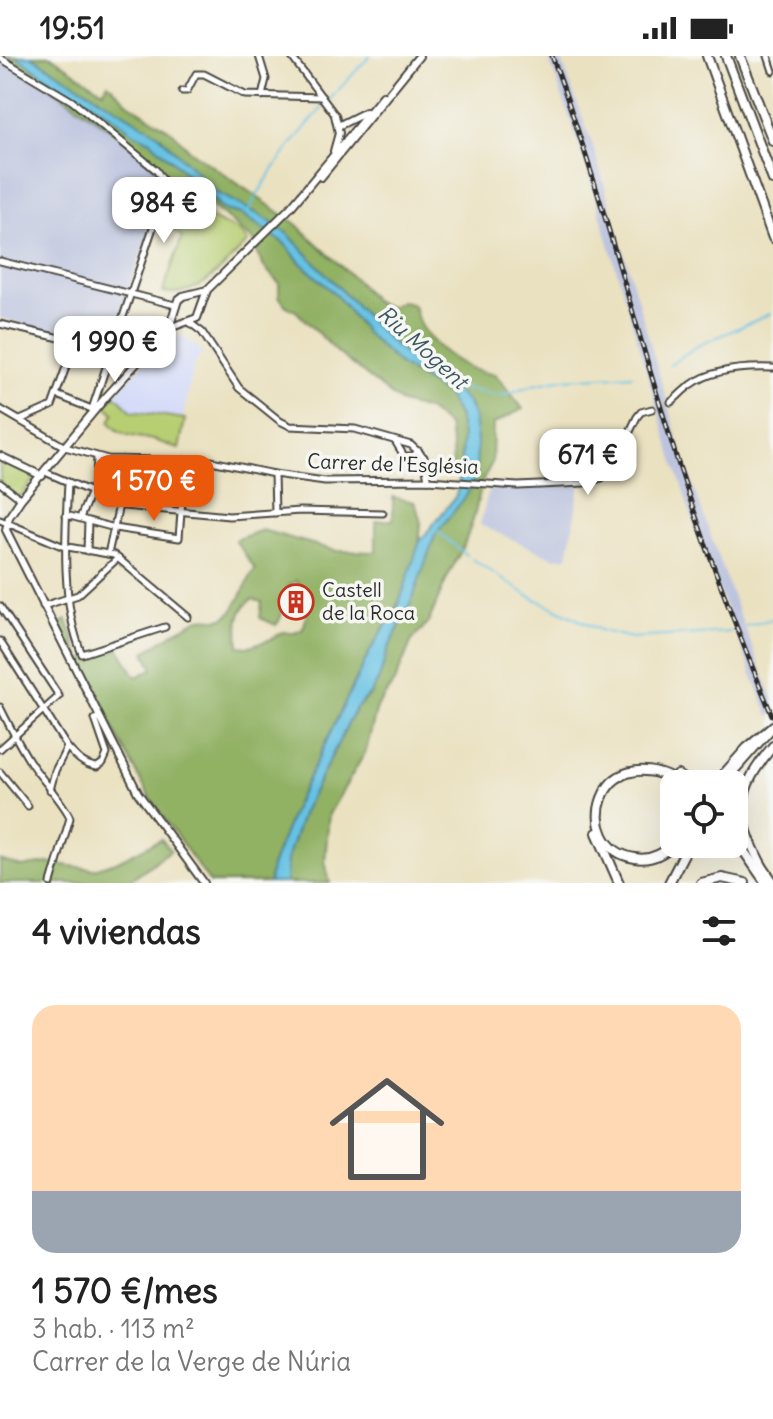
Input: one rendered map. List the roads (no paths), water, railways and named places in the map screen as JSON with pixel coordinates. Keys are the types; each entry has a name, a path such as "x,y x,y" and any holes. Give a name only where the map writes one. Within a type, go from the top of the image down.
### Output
{"highway":[{"path":"704,56 773,238"},
{"path":"726,56 773,180"},
{"path":"740,56 773,141"},
{"path":"727,770 747,748 772,730"},
{"path":"735,770 772,730"},
{"path":"740,770 772,730"},
{"path":"762,866 747,836 742,810 757,766 773,746"},
{"path":"619,883 594,824 595,804 603,785 616,772 639,764 665,770"},
{"path":"660,772 631,771 610,785 600,803 599,817 603,835 622,854 635,858 651,858 660,854"},
{"path":"748,846 773,882"},
{"path":"748,857 766,883"},
{"path":"666,883 679,858"},
{"path":"701,883 722,878 745,883"}],"street":[{"path":"259,56 266,79 262,96"},
{"path":"291,56 335,115 346,121 353,135 326,172"},
{"path":"290,208 419,56"},
{"path":"768,56 773,71"},
{"path":"0,58 72,101 156,170 167,186 94,409"},
{"path":"182,91 187,91 196,74 204,74 245,95 323,98"},
{"path":"3,526 94,409 169,328 180,298 207,290 255,243 326,172 387,94"},
{"path":"327,163 338,130 346,121 358,118 387,94"},
{"path":"335,115 338,130 345,135 372,116"},
{"path":"0,261 176,308 181,319 202,332 239,388 283,423 290,426 355,429 394,440 419,451 427,464 428,480"},
{"path":"202,332 200,314 207,290"},
{"path":"190,296 197,299 201,306"},
{"path":"169,328 200,314"},
{"path":"0,324 111,350"},
{"path":"20,421 52,406 75,342"},
{"path":"671,402 689,385 708,376 773,368"},
{"path":"57,395 94,409"},
{"name":"Carrer de l'Església","path":"0,409 65,447 97,457 131,461 188,459 325,481 428,480 518,486 584,483 602,478 620,452 637,417 641,412 652,409"},
{"path":"394,440 404,456 413,456 419,451"},
{"path":"0,456 119,505 229,516 383,513"},
{"path":"80,518 96,479 97,457"},
{"path":"66,515 115,528 179,538 188,459"},
{"path":"274,474 275,513"},
{"path":"0,483 21,499"},
{"path":"68,483 66,547 70,597 82,654 165,627"},
{"path":"108,554 119,505"},
{"path":"87,551 88,521"},
{"path":"3,526 66,547 118,558 188,617"},
{"path":"3,526 138,793 204,883"},
{"path":"42,606 78,595 118,558"},
{"path":"0,606 59,696 0,749"},
{"path":"0,641 67,747 88,766 97,767 107,754 95,719 99,717"},
{"path":"0,707 50,790 69,812 70,818 51,883"},
{"path":"50,790 67,747"},
{"path":"0,772 28,806"}],"water":[{"path":"16,56 31,56 158,134 217,193 262,216 288,234 382,333 405,354 443,379 468,403 474,417 476,478 435,535 411,603 388,649 379,679 356,708 303,812 287,859 286,883 269,883 271,867 295,806 370,651 398,606 420,541 456,496 461,470 459,417 446,394 399,364 367,334 337,296 285,244 242,214 224,210 151,141"}],"waterway":[{"path":"248,212 288,149 370,56"},
{"path":"670,365 695,347 770,314"},
{"name":"Riu Mogent","path":"450,386 501,396 564,379 633,375"},
{"path":"436,530 466,555"},
{"path":"472,559 527,595 602,631 632,638 731,632"},
{"path":"746,626 773,619"}],"tunnel":[{"path":"652,409 671,402"}],"railway":[{"path":"552,56 587,159 690,500 772,715"}],"place":[{"name":"Castell de la Roca","path":"296,602"}]}
